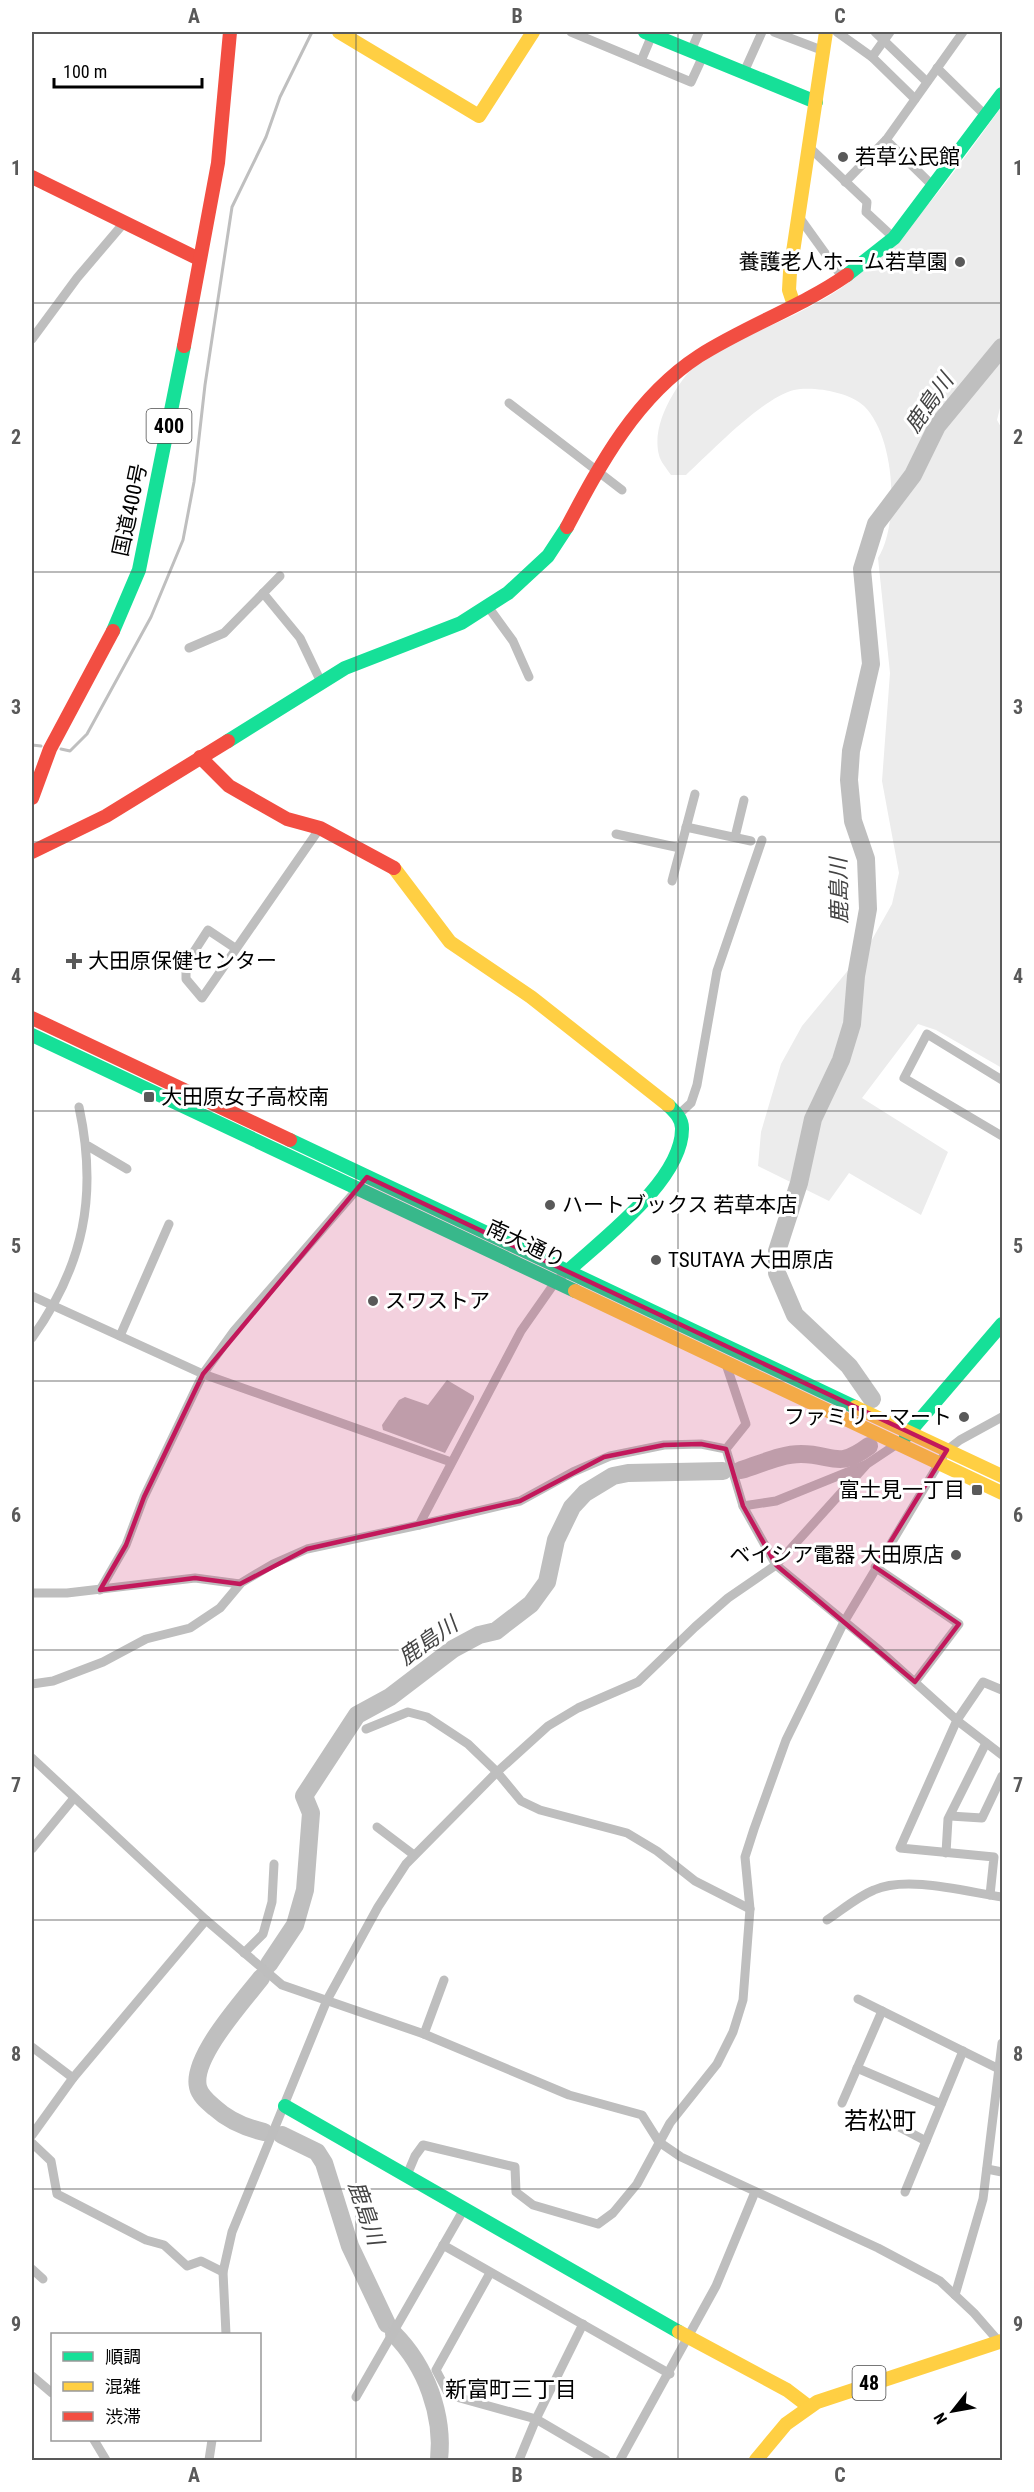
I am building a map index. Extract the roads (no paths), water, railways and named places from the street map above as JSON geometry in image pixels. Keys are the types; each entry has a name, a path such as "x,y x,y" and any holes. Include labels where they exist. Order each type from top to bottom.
{"main road":[{"name":"国道400号","path":"32,798 50,749 118,621 139,570 160,475 218,163 230,32"},
{"path":"339,32 479,116 533,32"},
{"path":"794,305 789,290 790,272 826,32"},
{"path":"649,33 816,102"},
{"path":"32,852 106,816 345,668 462,623 489,608 548,556 561,538 607,453 650,397 666,381 698,357 843,278 894,238 1002,94"},
{"path":"32,177 123,224 199,259"},
{"path":"200,757 229,786 287,819 320,828 393,866 450,942 531,996 594,1045 613,1064 657,1094 678,1114 682,1126 680,1142 663,1178 643,1203 568,1270"},
{"name":"南大通り","path":"32,1018 556,1281 1002,1493"},
{"name":"南大通り","path":"32,1035 362,1182 568,1270 1002,1476"},
{"path":"897,1444 911,1432 1002,1324"},
{"path":"285,2106 690,2338 787,2390 808,2406"},
{"name":"48","path":"756,2460 778,2432 808,2406 829,2396 1001,2343"}],"street":[{"path":"571,32 590,35 641,61 691,82 699,32"},
{"path":"744,72 762,32"},
{"path":"774,32 824,51"},
{"path":"837,32 872,57 915,99"},
{"path":"874,32 887,35 927,82"},
{"path":"845,182 886,140 963,32"},
{"path":"641,61 649,33"},
{"path":"872,57 887,35"},
{"path":"937,68 986,116"},
{"path":"886,140 933,186"},
{"path":"809,147 867,202 866,212 894,238"},
{"path":"799,217 843,278"},
{"path":"32,339 77,278 123,224"},
{"path":"509,403 596,473 622,490"},
{"path":"189,648 224,633 280,576"},
{"path":"263,593 300,638 321,682"},
{"path":"489,608 513,641 529,677"},
{"path":"672,881 695,794"},
{"path":"735,837 744,800"},
{"path":"686,827 751,841"},
{"path":"235,948 208,930 186,964 186,979 202,998 320,828"},
{"path":"616,834 680,848"},
{"path":"678,1114 691,1102 697,1085 717,971 762,840"},
{"path":"1002,1080 927,1034 904,1078 1002,1136"},
{"path":"32,1338 54,1306 71,1269 83,1233 88,1146 79,1107"},
{"path":"88,1146 127,1169"},
{"path":"100,1590 126,1545 144,1497 203,1374 234,1331 362,1182"},
{"path":"120,1336 169,1224"},
{"path":"419,1525 521,1331 556,1281 568,1270"},
{"path":"32,1296 203,1374 451,1461"},
{"path":"725,1361 746,1424 726,1449"},
{"path":"406,2175 423,2145 515,2167 516,2192 533,2205 598,2224 613,2213 637,2184 670,2123 717,2064 734,2032 743,2000 750,1909 745,1857 786,1740 844,1622 875,1567 948,1450 960,1440 1002,1416"},
{"path":"32,1684 53,1681 103,1662 146,1640 190,1628 220,1608 240,1584 273,1564 307,1549 520,1502 573,1472 610,1455 664,1445 701,1444 726,1449"},
{"path":"742,1506 776,1501 867,1464 897,1444"},
{"path":"726,1449 742,1506 776,1565 957,1720 1002,1755"},
{"path":"226,2333 223,2272 232,2232 327,2000 378,1907 414,1855 497,1772 548,1726 578,1708 638,1682 720,1605 776,1565 867,1464"},
{"path":"875,1567 959,1624 915,1682"},
{"path":"32,1593 100,1590 195,1578 240,1584"},
{"path":"990,1895 994,1857 900,1848 957,1720 983,1682 1002,1690"},
{"path":"366,1729 408,1712 427,1717 468,1744 497,1772 521,1801 540,1810 627,1833 657,1851 695,1881 750,1909"},
{"path":"946,1853 950,1816 986,1743"},
{"path":"32,1758 206,1920 282,1985 424,2034 569,2095 642,2115 659,2142 681,2157 878,2248 940,2281 1001,2343"},
{"path":"950,1816 982,1818 1002,1776"},
{"path":"32,1849 74,1798"},
{"path":"377,1827 414,1855"},
{"path":"244,1953 263,1934 272,1902 274,1864"},
{"path":"826,1920 873,1890 892,1884 928,1886 1002,1897"},
{"path":"32,2135 73,2078 206,1920"},
{"path":"424,2034 444,1980"},
{"path":"858,1999 963,2051 1001,2062"},
{"path":"842,2103 882,2011"},
{"path":"955,2295 983,2199 1002,2043"},
{"path":"32,2047 73,2078"},
{"path":"905,2192 963,2051"},
{"path":"857,2068 941,2104"},
{"path":"884,2119 926,2141"},
{"path":"32,2143 51,2161 57,2194 146,2240 164,2245 187,2266 201,2261 223,2272"},
{"path":"987,2169 1002,2172"},
{"path":"620,2460 690,2338 716,2286 755,2192"},
{"path":"356,2397 464,2209"},
{"path":"443,2245 670,2374"},
{"path":"32,2269 43,2279"},
{"path":"490,2273 436,2370 449,2396 536,2419 606,2460"},
{"path":"519,2460 536,2419 583,2324"},
{"path":"32,2376 51,2392"},
{"path":"95,2441 106,2460"},
{"path":"209,2460 212,2441"}],"waterway":[{"path":"61,749 70,751 87,734 151,617 183,540 194,482 205,385 232,207 266,137 280,97 312,32"},
{"name":"鹿島川","path":"872,1399 849,1366 795,1315 777,1273 777,1251 799,1183 813,1119 841,1060 852,1024 856,976 868,909 866,859 853,821 849,780 851,751 871,664 862,569 876,524 913,475 937,426 1002,347"},
{"path":"32,745 41,746"},
{"name":"鹿島川","path":"741,1470 794,1454 842,1459 869,1446"},
{"name":"鹿島川","path":"269,1964 295,1925 305,1890 311,1813 304,1796 357,1715 390,1697 453,1649 479,1635 496,1631 531,1604 547,1582 556,1540 572,1507 585,1493 613,1476 628,1473 723,1471"},
{"name":"鹿島川","path":"261,1978 210,2046 202,2061 198,2075 198,2087 205,2099 220,2112 244,2126 264,2132"},
{"name":"鹿島川","path":"282,2135 317,2152 324,2163 350,2246 387,2324"},
{"name":"鹿島川","path":"394,2334 415,2361 430,2392 439,2426 439,2460"}],"place":[{"name":"若草公民館","path":"843,157"},
{"name":"養護老人ホーム若草園","path":"960,262"},
{"name":"大田原保健センター","path":"74,961"},
{"name":"大田原女子高校南","path":"149,1097"},
{"name":"ハートブックス 若草本店","path":"550,1205"},
{"name":"TSUTAYA 大田原店","path":"656,1260"},
{"name":"スワストア","path":"373,1301"},
{"name":"ファミリーマート","path":"964,1417"},
{"name":"富士見一丁目","path":"977,1490"},
{"name":"ベイシア電器 大田原店","path":"956,1555"}],"district":[{"name":"若松町","path":"880,2121"},
{"name":"新富町三丁目","path":"511,2389"}]}
